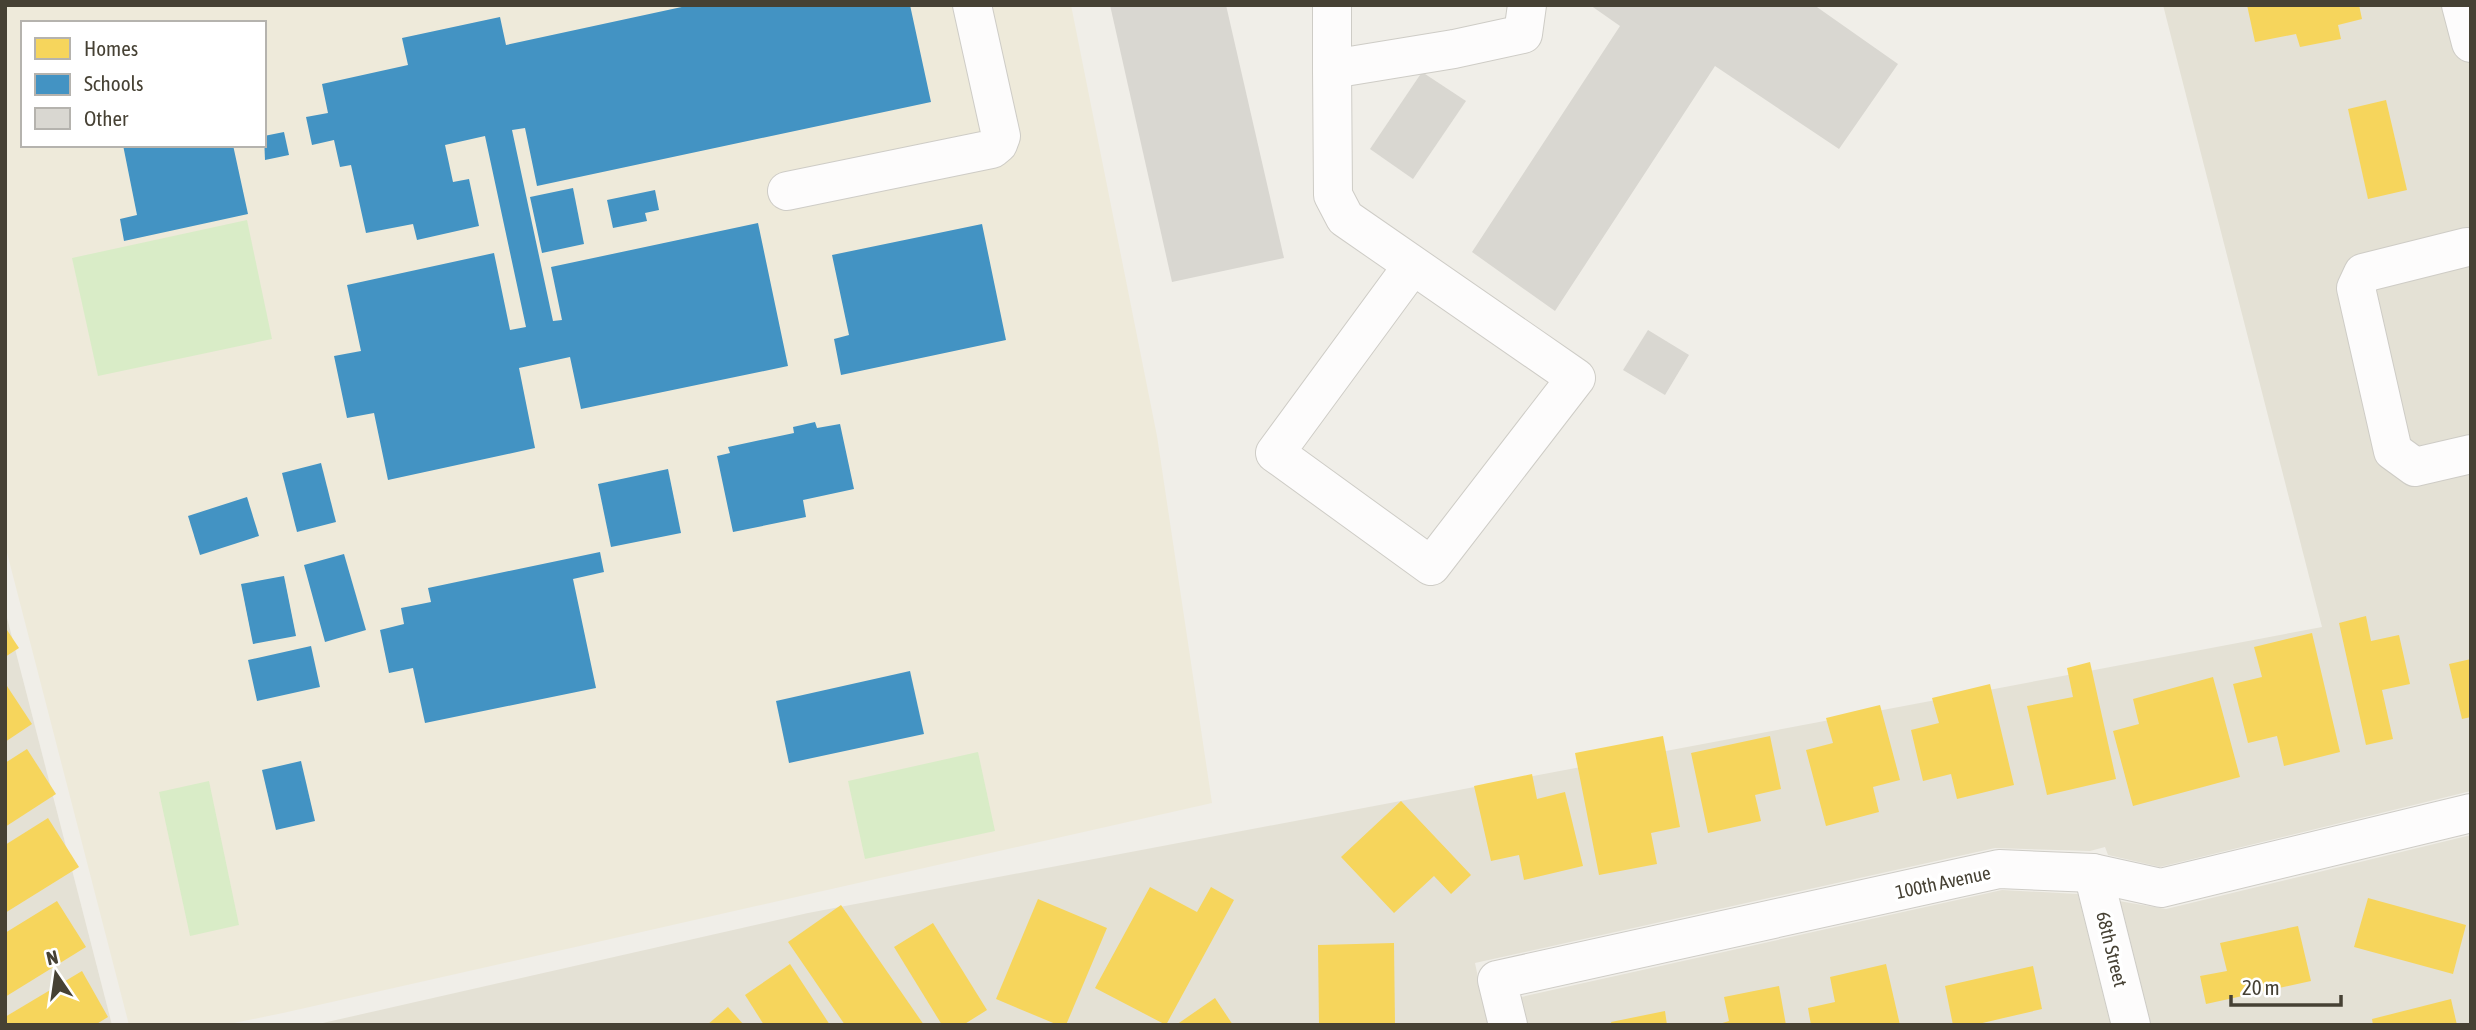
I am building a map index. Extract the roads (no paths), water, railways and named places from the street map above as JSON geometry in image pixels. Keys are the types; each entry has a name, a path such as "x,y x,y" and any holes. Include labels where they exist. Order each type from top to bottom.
{"street":[{"path":"787,191 992,149 998,144 1001,136 972,5"},
{"path":"1332,5 1333,195 1345,218 1576,377 1431,566 1275,453 1413,265"},
{"path":"1332,69 1454,49 1523,34 1527,5"},
{"path":"2461,5 2471,43"},
{"path":"2470,250 2362,273 2356,288 2393,451 2415,467 2471,454"},
{"name":"100th Avenue","path":"1508,1025 1497,980 2000,869 2093,873 2161,888 2471,813"},
{"name":"68th Street","path":"2093,873 2131,1025"}]}
